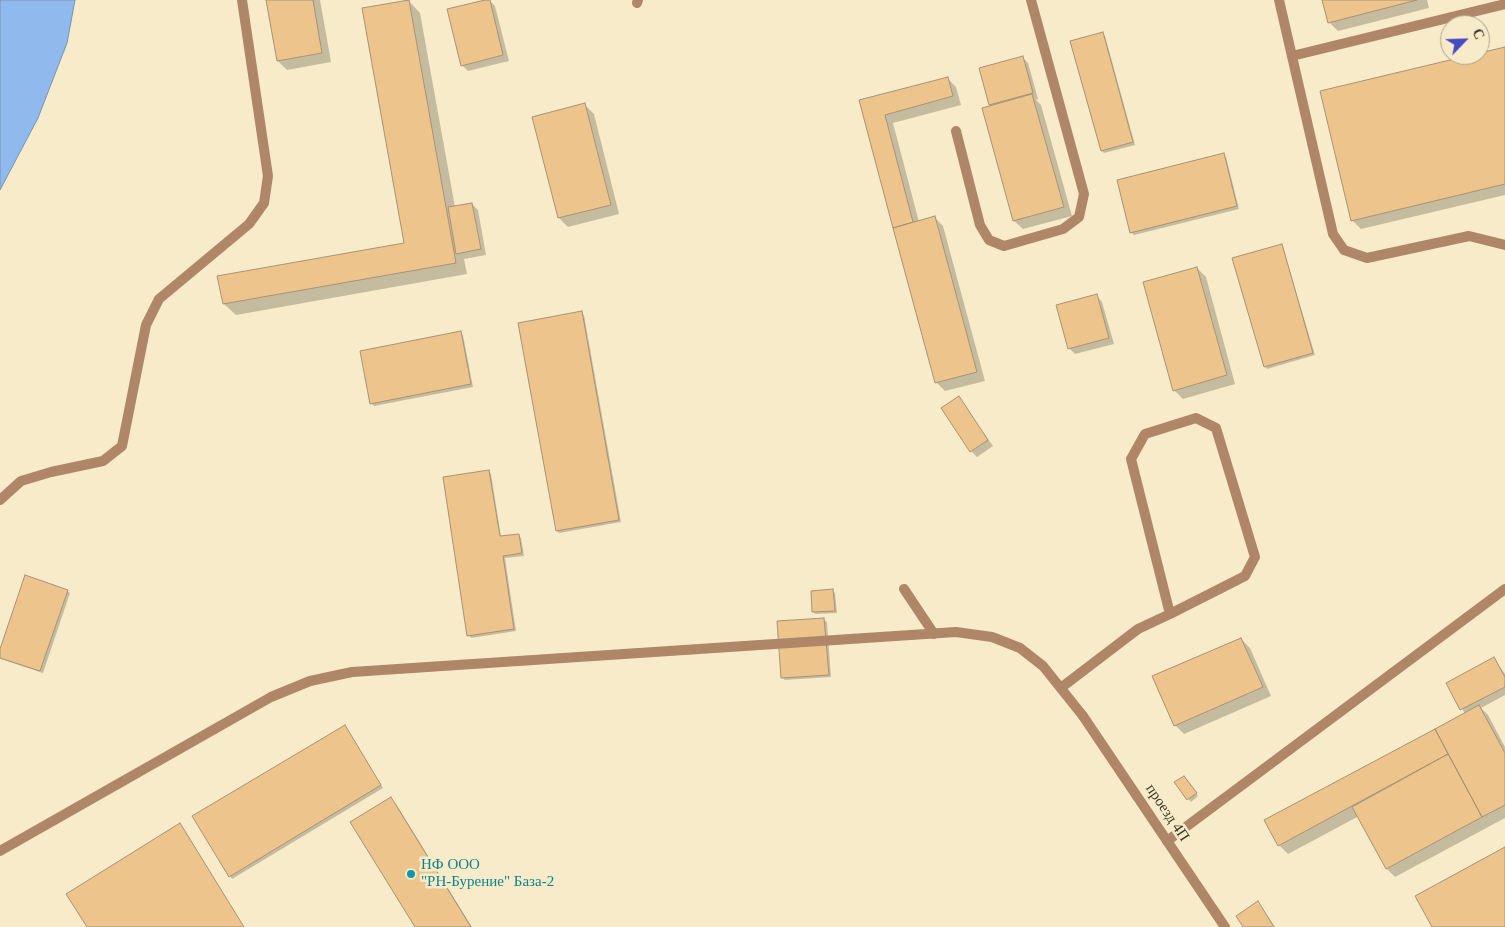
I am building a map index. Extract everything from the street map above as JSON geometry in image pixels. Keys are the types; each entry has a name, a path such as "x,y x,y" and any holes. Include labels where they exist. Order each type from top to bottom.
{"street":[{"path":"0,500 21,482 103,461 122,446 146,325 159,299 249,224 264,203 268,176 242,0"},
{"path":"956,131 980,226 988,240 1004,246 1063,229 1079,218 1084,194 1031,0"},
{"path":"1279,0 1333,234 1344,250 1367,258 1469,236 1505,245"},
{"path":"1292,56 1505,4"},
{"path":"1062,686 1138,629 1170,614 1245,576 1255,557 1216,428 1196,418 1145,434 1131,459 1170,614"},
{"path":"904,589 934,634"},
{"path":"1167,841 1505,589"},
{"name":"проезд 4П","path":"0,851 271,697 310,681 352,672 956,632 992,637 1020,648 1043,666 1062,686 1225,927"}],"water":[{"path":"0,0 75,0 67,43 38,118 0,190"}],"building":[{"path":"266,0 313,0 322,53 277,61"},
{"path":"409,0 456,263 223,304 217,276 404,243 362,8"},
{"path":"490,0 503,55 461,66 447,9"},
{"path":"1322,0 1417,0 1328,23"},
{"path":"1103,32 1133,142 1101,151 1070,41"},
{"path":"1505,47 1505,184 1351,221 1320,91 1440,62 1440,65 1490,65 1490,51"},
{"path":"1023,56 1033,93 989,105 979,68"},
{"path":"948,77 953,96 885,115 913,222 893,228 859,100"},
{"path":"1032,94 1064,207 1013,221 982,108"},
{"path":"585,103 611,205 558,218 532,117"},
{"path":"1224,153 1237,206 1130,233 1117,180"},
{"path":"472,203 481,249 456,254 448,207"},
{"path":"935,216 977,372 935,383 893,228"},
{"path":"1282,244 1313,353 1264,367 1232,258"},
{"path":"1197,267 1227,375 1173,391 1143,282"},
{"path":"1097,294 1109,338 1068,349 1056,305"},
{"path":"582,311 619,520 556,531 518,323"},
{"path":"461,331 471,384 370,404 360,351"},
{"path":"959,396 988,440 970,452 941,408"},
{"path":"489,470 500,536 519,534 522,553 503,556 514,629 467,636 443,477"},
{"path":"25,575 68,590 40,671 0,658 0,649"},
{"path":"833,589 835,611 812,612 811,591"},
{"path":"824,618 829,675 781,678 777,621"},
{"path":"1241,638 1263,687 1174,726 1152,676"},
{"path":"1494,657 1505,677 1505,687 1460,710 1446,683"},
{"path":"1479,705 1505,753 1505,805 1482,817 1435,729"},
{"path":"345,725 381,785 229,877 192,816"},
{"path":"1435,729 1448,754 1278,846 1264,820"},
{"path":"1448,754 1482,817 1386,869 1352,807"},
{"path":"1184,776 1197,793 1187,800 1174,782"},
{"name":"НФ ООО \"РН-Бурение\" База-2","path":"391,797 471,927 415,927 350,822"},
{"path":"180,823 244,927 87,927 66,894"},
{"path":"1505,847 1505,927 1432,927 1415,896"},
{"path":"1258,901 1274,927 1243,927 1236,916"}],"place":[{"name":"НФ ООО \"РН-Бурение\" База-2","path":"411,874"}]}
